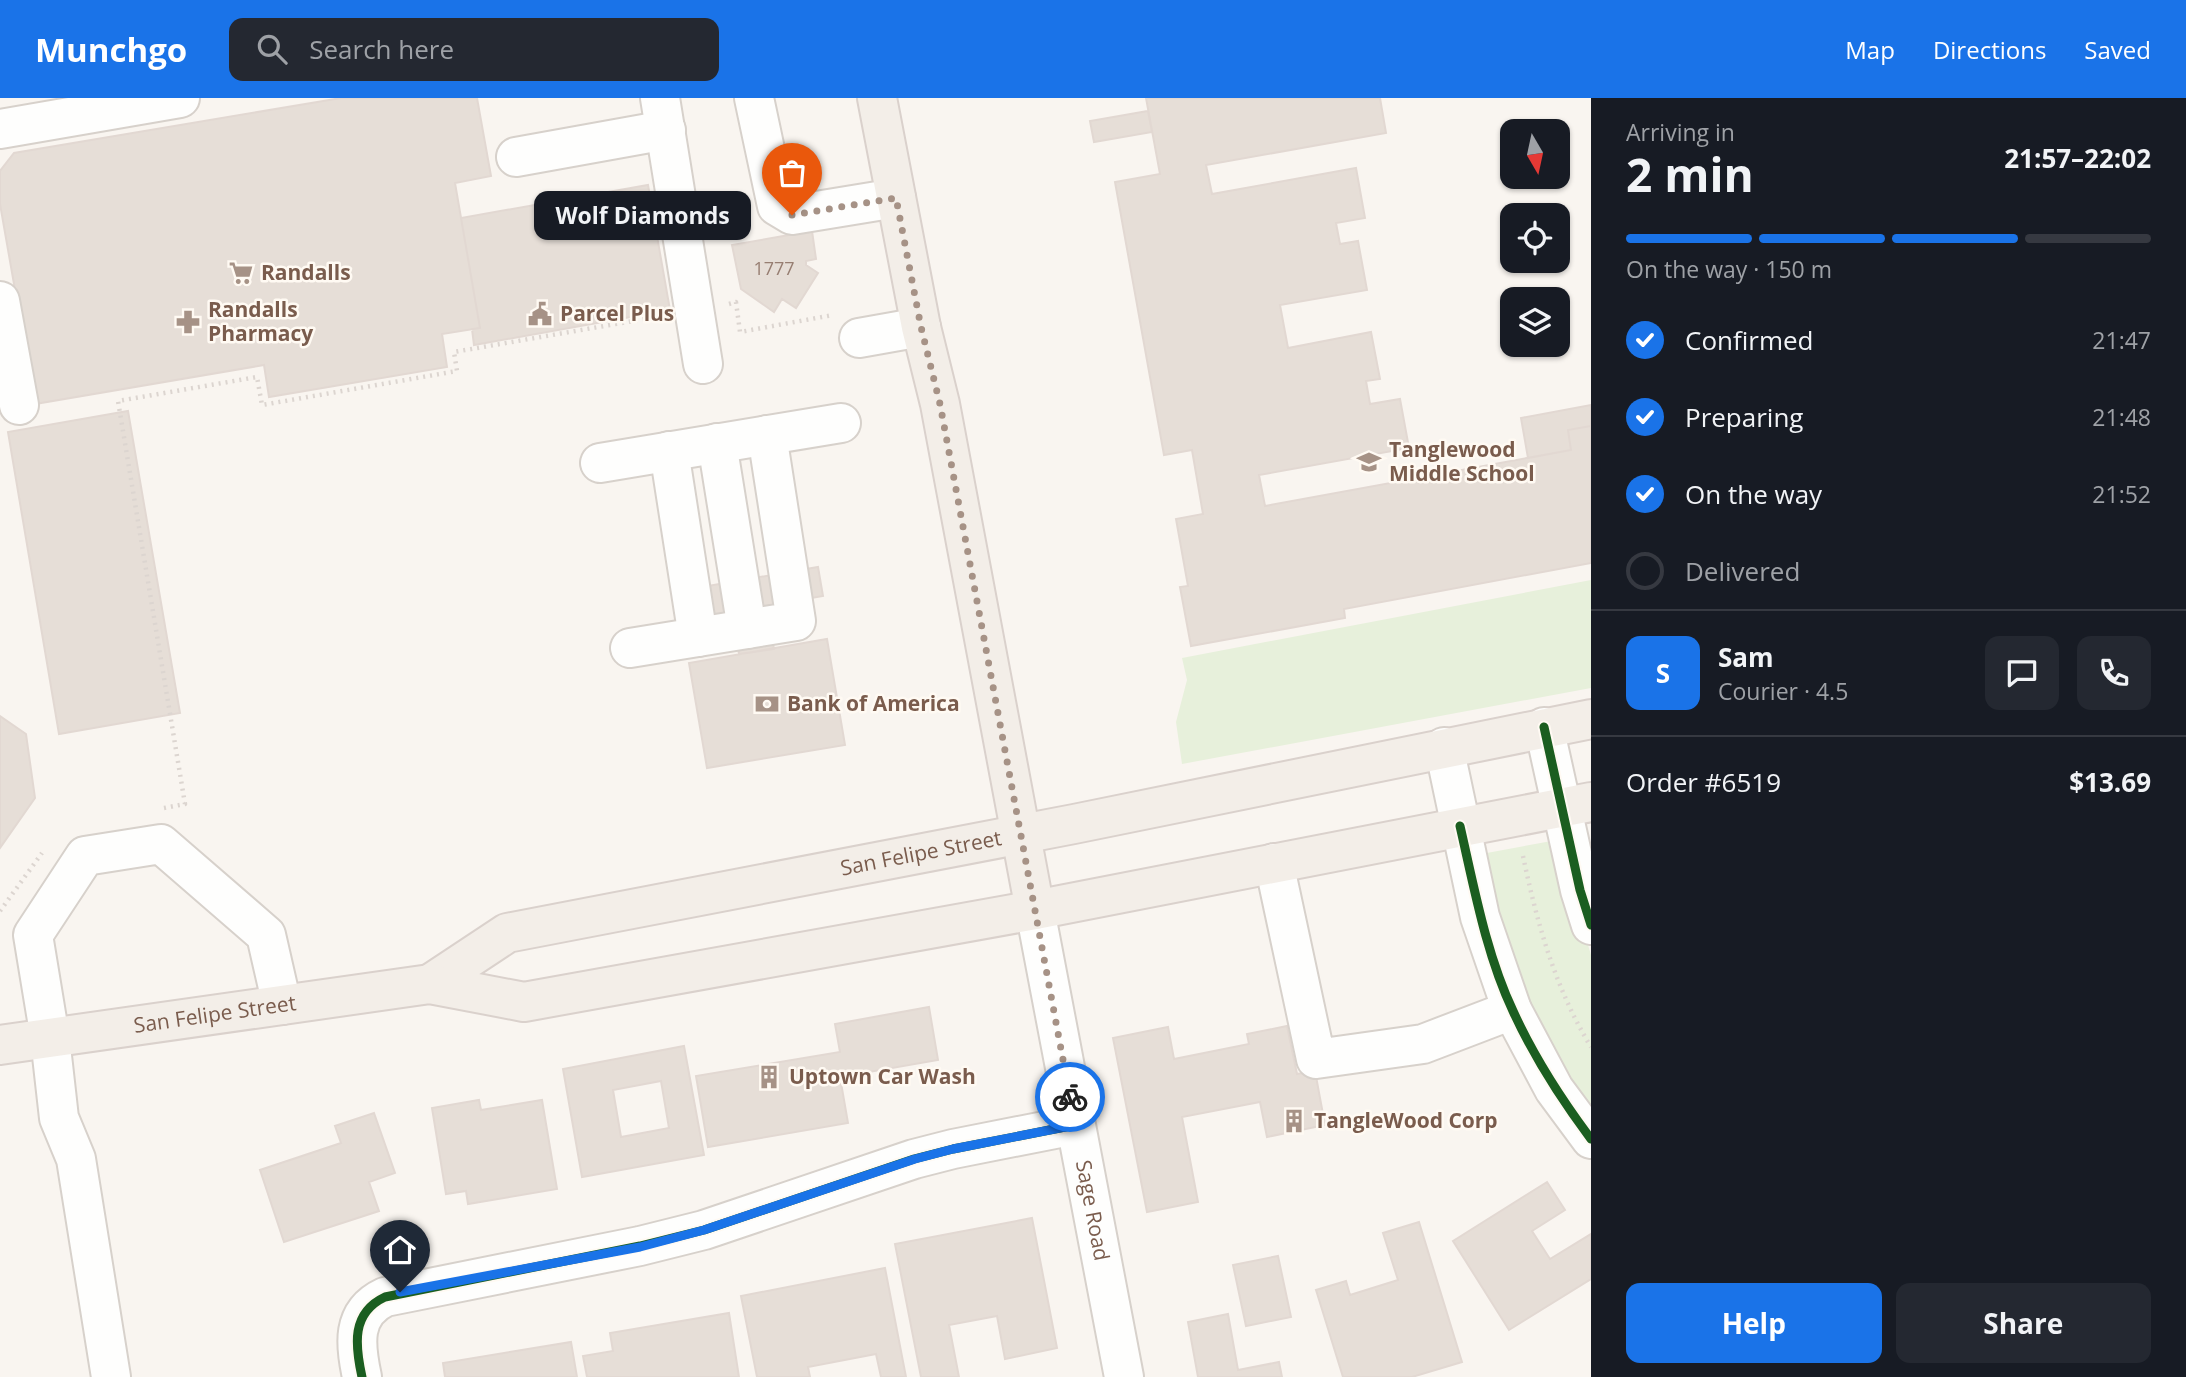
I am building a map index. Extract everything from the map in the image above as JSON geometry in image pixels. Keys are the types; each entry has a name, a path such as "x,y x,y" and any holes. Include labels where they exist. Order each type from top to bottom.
{"main road":[{"name":"Sage Road","path":"877,98 921,327 940,404 1035,910"},
{"name":"San Felipe Street","path":"430,984 507,933 1021,835 1591,719"},
{"name":"San Felipe Street","path":"0,1045 430,984 524,1002 1035,910 1576,805"}],"street":[{"path":"0,129 180,98"},
{"path":"754,98 777,206 792,215 896,198"},
{"path":"516,157 663,114 704,364"},
{"path":"0,300 19,405"},
{"path":"849,326 921,327"},
{"path":"600,463 841,423"},
{"path":"718,443 739,630"},
{"path":"718,443 739,630"},
{"path":"630,648 739,630"},
{"path":"1544,727 1576,805 1580,890 1591,925"},
{"path":"1444,747 1480,917 1512,1010 1554,1089 1591,1139"},
{"path":"111,1377 76,1159 59,1118 50,1038 33,935 85,856 161,844 266,934 282,1005"},
{"path":"1274,863 1316,1059 1423,1044 1512,1010"},
{"name":"Sage Road","path":"1035,910 1124,1377"},
{"path":"362,1377 357,1335 366,1311 385,1297 678,1237 770,1209 915,1159 1075,1125"}],"path":[{"path":"185,804 118,401 257,377 262,405 457,371 454,352 736,303 740,332 849,326"},
{"path":"1523,856 1546,950 1563,993 1591,1047"}],"green space":[{"path":"1591,580 1591,688 1182,764 1176,722 1187,680 1182,658"},
{"path":"1557,840 1591,955 1591,1120 1518,1001 1476,855"}],"building":[{"name":"Randalls","path":"341,98 477,98 491,176 455,183 480,328 442,334 447,367 269,397 264,365 35,404 0,204 0,171 14,153"},
{"path":"1146,98 1380,98 1386,133 1206,165 1212,194 1356,168 1365,218 1336,223 1340,244 1358,241 1367,290 1280,305 1288,348 1371,332 1380,379 1366,381 1370,404 1400,399 1409,448 1259,475 1265,506 1571,450 1568,430 1591,426 1591,563 1344,609 1345,618 1191,646 1180,587 1188,586 1176,519 1203,514 1192,450 1164,455 1115,182 1160,174"},
{"path":"1148,111 1152,132 1094,142 1090,121"},
{"path":"648,185 670,310 474,345 472,329 480,328 461,218"},
{"path":"812,231 816,259 806,261 806,265 818,273 796,308 782,299 774,312 741,289 732,245"},
{"path":"1591,405 1591,426 1568,430 1571,450 1528,458 1521,418"},
{"path":"128,411 180,713 59,734 8,432"},
{"path":"818,567 823,596 766,606 774,649 739,654 732,612 678,621 673,592"},
{"name":"Bank of America","path":"827,639 845,745 707,768 689,663"},
{"path":"0,716 26,734 35,798 0,848"},
{"name":"Uptown Car Wash","path":"929,1007 938,1060 840,1077 848,1123 708,1147 696,1076 840,1052 835,1024"},
{"name":"TangleWood Corp","path":"1287,1026 1297,1074 1315,1071 1325,1125 1267,1137 1260,1102 1182,1117 1198,1202 1147,1212 1113,1038 1168,1027 1174,1059 1249,1044 1247,1034"},
{"path":"684,1046 704,1155 582,1177 563,1069","holes":["661,1081 669,1128 621,1137 613,1090"]},
{"path":"479,1100 481,1110 542,1100 557,1189 468,1204 466,1191 446,1194 432,1108"},
{"path":"374,1113 395,1173 369,1182 379,1211 284,1242 260,1170 341,1143 335,1126"},
{"path":"1547,1182 1565,1210 1532,1231 1550,1259 1591,1234 1591,1279 1509,1330 1453,1241"},
{"path":"1032,1218 1057,1348 1005,1359 997,1316 949,1325 959,1377 921,1377 895,1244"},
{"path":"1419,1222 1462,1362 1412,1377 1343,1377 1316,1290 1346,1281 1350,1295 1398,1280 1383,1233"},
{"path":"1278,1256 1291,1317 1246,1326 1233,1265"},
{"path":"885,1268 906,1377 881,1377 876,1354 808,1367 810,1377 757,1377 741,1296"},
{"path":"729,1313 739,1377 587,1377 583,1356 613,1351 610,1333"},
{"path":"1228,1314 1238,1370 1279,1362 1282,1377 1198,1377 1188,1322"},
{"path":"571,1342 577,1377 445,1377 443,1363"}],"cycle path":[{"path":"1544,727 1580,890 1591,925"},
{"path":"1460,826 1482,920 1504,989 1539,1061 1591,1139"},
{"path":"362,1377 358,1331 366,1312 385,1297 640,1246 704,1230 914,1159 1075,1125"}],"way so far":[{"path":"792,215 896,198 921,327 940,404 1070,1097"}],"place":[{"name":"Wolf Diamonds","path":"792,215"},
{"name":"Randalls","path":"241,273"},
{"name":"Parcel Plus","path":"540,314"},
{"name":"Randalls Pharmacy","path":"188,322"},
{"name":"Tanglewood Middle School","path":"1369,462"},
{"name":"Bank of America","path":"767,704"},
{"name":"Uptown Car Wash","path":"769,1077"},
{"name":"TangleWood Corp","path":"1294,1121"}],"route":[{"path":"400,1292 640,1247 770,1209 915,1159 1075,1125 1070,1097"}]}
